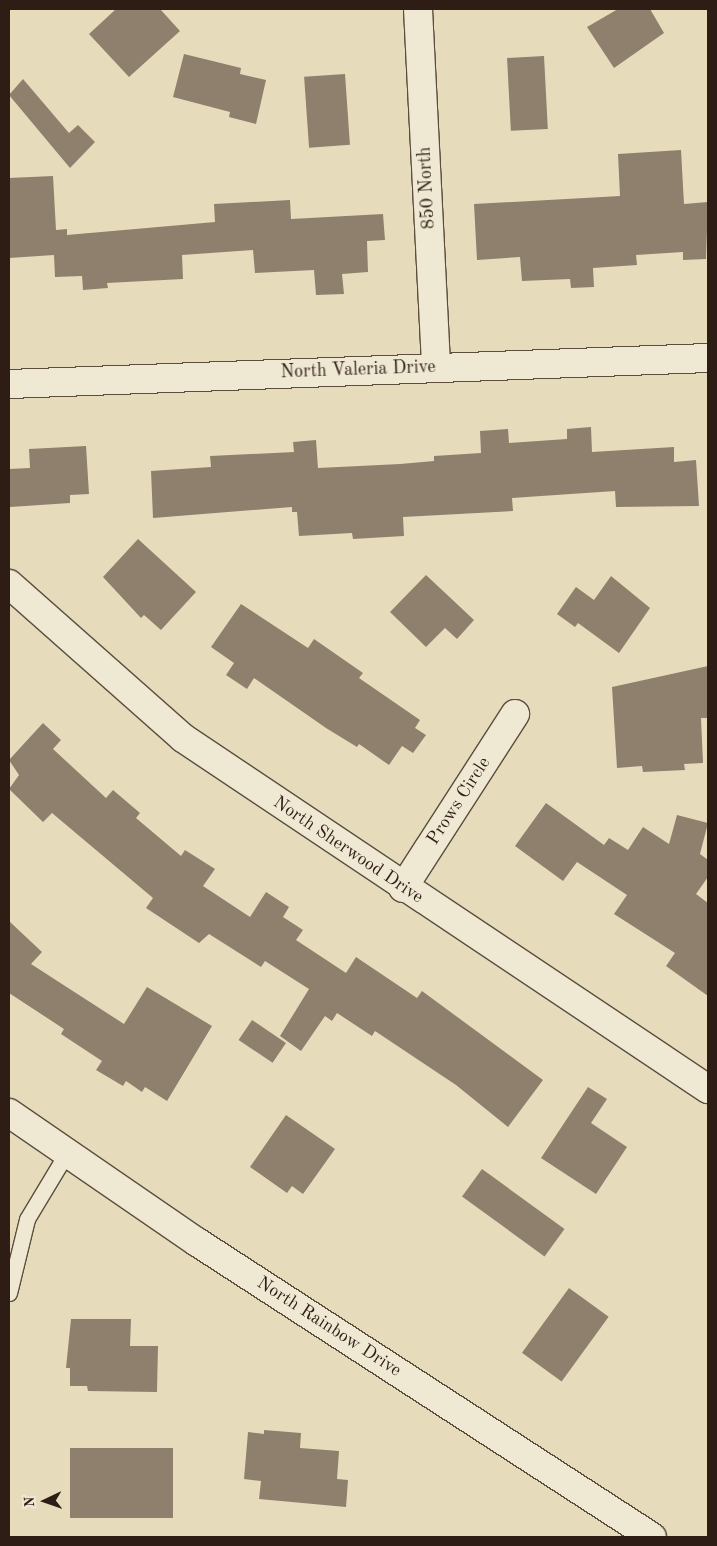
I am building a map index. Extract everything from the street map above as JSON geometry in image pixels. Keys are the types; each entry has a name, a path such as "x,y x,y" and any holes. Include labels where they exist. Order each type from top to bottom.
{"street":[{"name":"850 North","path":"418,9 436,368"},
{"name":"North Valeria Drive","path":"9,384 708,358"},
{"name":"North Sherwood Drive","path":"9,584 182,738 403,888 708,1089"},
{"name":"Prows Circle","path":"403,888 516,714"},
{"name":"North Rainbow Drive","path":"9,1113 66,1154 652,1537"}],"lane":[{"path":"9,1293 27,1219 66,1154"}],"building":[{"path":"116,9 160,9 180,31 129,77 89,34"},
{"path":"618,9 650,9 664,33 614,68 587,27"},
{"path":"184,54 241,68 240,74 266,80 256,124 229,117 230,112 173,97"},
{"path":"544,56 548,129 511,131 507,58"},
{"path":"345,74 350,145 309,148 304,77"},
{"path":"23,79 69,133 78,125 95,142 70,168 9,95"},
{"path":"681,150 684,204 708,202 706,259 683,260 683,252 636,255 637,265 593,268 594,287 571,288 570,279 522,281 520,257 477,260 474,204 620,196 618,154"},
{"path":"53,176 56,230 67,229 67,235 215,222 214,204 290,200 291,219 383,214 385,240 367,241 368,272 342,274 344,294 316,295 314,270 255,273 253,250 182,255 183,279 107,283 108,288 83,290 82,276 55,277 54,255 9,258 9,178"},
{"path":"591,427 592,452 674,447 674,462 696,460 699,506 616,507 615,491 512,498 513,511 403,517 404,536 353,539 352,533 299,536 297,512 292,512 292,507 153,518 151,471 211,467 210,456 294,452 293,442 316,440 318,468 400,464 434,461 434,456 481,453 480,431 508,429 509,443 567,439 567,429"},
{"path":"86,446 89,494 70,495 70,503 10,507 9,469 30,468 29,449"},
{"path":"138,539 196,592 161,630 144,615 141,618 103,577"},
{"path":"426,575 474,620 457,639 445,628 426,647 390,612"},
{"path":"611,576 650,608 619,653 578,623 575,627 557,614 576,587 594,600"},
{"path":"241,604 308,648 314,639 363,673 359,678 420,720 415,728 426,735 413,753 402,746 389,765 359,744 357,747 326,728 254,678 247,689 226,675 234,663 211,647"},
{"path":"708,666 708,718 701,718 703,763 684,764 685,770 643,772 642,766 617,768 612,687"},
{"path":"43,723 61,740 53,749 106,798 113,790 140,813 136,818 181,856 185,850 215,869 203,886 250,917 266,892 289,907 283,917 303,930 296,940 346,973 356,957 417,998 422,991 543,1080 508,1127 456,1085 375,1031 372,1036 337,1013 332,1021 325,1016 301,1051 280,1036 309,989 265,961 261,967 209,934 199,943 146,908 153,898 52,813 43,822 9,789 19,775 9,760"},
{"path":"546,803 604,845 609,838 628,850 643,827 669,844 677,815 708,823 700,854 708,860 708,877 696,894 708,903 708,996 666,966 675,953 614,914 627,895 577,862 563,881 515,846"},
{"path":"9,921 42,952 31,964 124,1024 147,987 212,1026 167,1101 145,1087 142,1092 126,1081 123,1086 96,1070 102,1061 61,1034 64,1029 9,993"},
{"path":"252,1020 286,1043 273,1063 239,1040"},
{"path":"588,1087 607,1099 591,1123 627,1147 596,1194 541,1158"},
{"path":"286,1115 335,1149 303,1194 292,1186 287,1193 250,1167"},
{"path":"482,1169 565,1229 545,1256 462,1197"},
{"path":"569,1288 609,1317 562,1382 522,1353"},
{"path":"71,1319 131,1319 130,1346 158,1346 157,1392 88,1391 87,1386 70,1386 70,1368 66,1368"},
{"path":"264,1430 301,1433 300,1448 339,1451 337,1479 348,1480 346,1507 259,1499 261,1481 244,1479 248,1432 264,1434"},
{"path":"70,1448 173,1448 173,1518 70,1518"}]}
